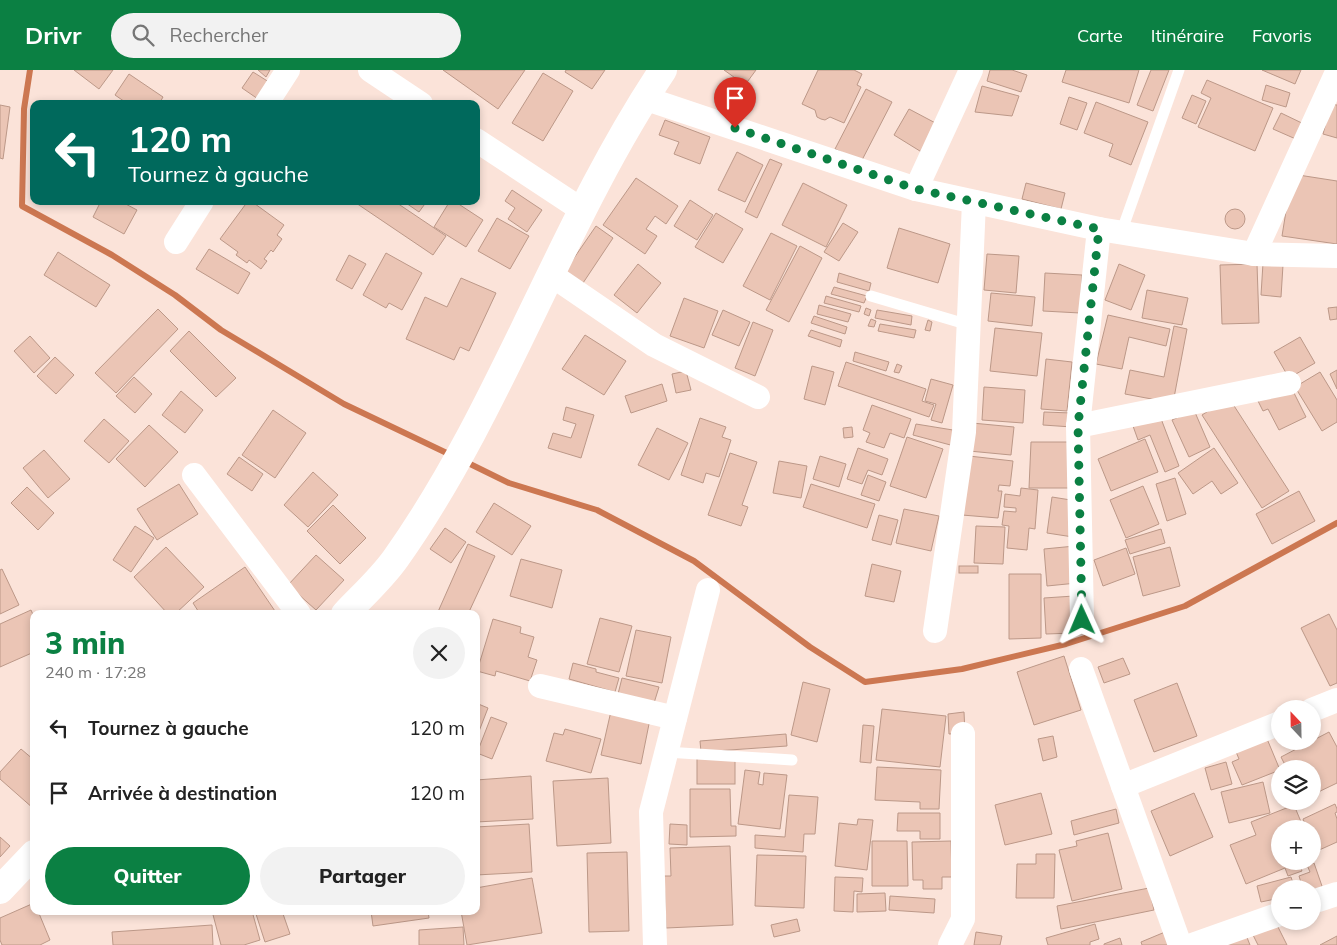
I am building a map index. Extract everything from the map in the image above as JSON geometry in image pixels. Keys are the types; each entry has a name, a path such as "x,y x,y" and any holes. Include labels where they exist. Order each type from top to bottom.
{"street":[{"path":"269,100 288,70"},
{"path":"370,70 415,100"},
{"path":"349,610 395,560 439,492 488,401 582,210 644,98 663,70"},
{"path":"916,189 971,70"},
{"path":"1254,254 1337,72"},
{"path":"644,98 916,189 1110,231 1254,254 1337,256"},
{"path":"480,143 582,210"},
{"path":"935,631 964,432 974,202"},
{"path":"176,242 199,205"},
{"path":"1082,620 1078,426 1110,231"},
{"path":"550,274 654,345 758,397"},
{"path":"1078,426 1289,383"},
{"path":"194,474 296,610"},
{"path":"655,945 651,812 708,590"},
{"path":"1081,669 1180,945"},
{"path":"540,686 675,718"},
{"path":"1321,706 1337,700"},
{"path":"1123,786 1271,727"},
{"path":"950,945 962,920 963,734"},
{"path":"0,890 30,858"},
{"path":"1321,899 1337,894"},
{"path":"1192,945 1271,917"}],"lane":[{"path":"1110,231 1179,70"},
{"path":"871,296 969,325"},
{"path":"666,752 792,760"}],"building":[{"path":"74,70 113,70 99,89"},
{"path":"258,70 270,70 266,77"},
{"path":"443,70 525,70 498,109"},
{"path":"566,70 605,70 592,89 565,72"},
{"path":"724,70 756,70 745,85"},
{"path":"818,70 854,70 862,74 857,85 861,87 844,123 830,117 825,120 821,119 817,117 815,110 802,104"},
{"path":"990,70 1012,70 1027,75 1021,92 987,81"},
{"path":"1066,70 1139,70 1129,103 1062,82"},
{"path":"1151,70 1169,70 1153,111 1137,105"},
{"path":"1262,70 1301,70 1295,84"},
{"path":"253,72 269,82 258,99 242,88"},
{"path":"543,73 573,91 543,141 512,123"},
{"path":"129,74 163,97 161,100 122,100 115,95"},
{"path":"1207,80 1273,108 1255,151 1198,127 1211,98 1201,93"},
{"path":"1266,85 1290,93 1286,107 1262,100"},
{"path":"982,86 1019,96 1012,116 975,112"},
{"path":"866,89 892,102 861,162 835,149"},
{"path":"1192,95 1206,101 1196,124 1182,118"},
{"path":"1069,97 1087,103 1077,130 1060,124"},
{"path":"1096,102 1148,122 1131,165 1109,156 1113,144 1084,133"},
{"path":"1331,104 1337,105 1337,138 1323,134"},
{"path":"0,105 10,107 3,159 0,158"},
{"path":"909,109 943,127 928,156 894,135"},
{"path":"1281,113 1306,125 1298,140 1273,129"},
{"path":"665,120 710,137 700,164 674,154 679,142 659,135"},
{"path":"737,152 763,165 745,202 718,190"},
{"path":"770,159 782,164 757,218 745,212"},
{"path":"1292,174 1337,181 1337,244 1282,236"},
{"path":"636,178 678,206 666,224 655,216 646,229 657,236 645,254 603,225"},
{"path":"803,183 847,205 826,247 782,225"},
{"path":"1026,183 1065,193 1061,209 1022,199"},
{"path":"512,190 542,210 527,232 508,219 515,208 505,201"},
{"path":"690,200 713,215 697,240 674,226"},
{"path":"99,205 128,205 137,210 124,234 93,217"},
{"path":"245,205 256,205 284,225 277,235 282,239 273,252 271,250 264,259 267,261 261,269 249,260 247,263 236,255 238,252 220,239"},
{"path":"359,205 400,205 446,236 433,255"},
{"path":"409,205 424,205 419,212"},
{"path":"448,205 460,205 483,220 466,247 434,227"},
{"path":"1235,209 1242,212 1245,219 1242,226 1235,229 1228,226 1225,219 1228,212"},
{"path":"716,213 743,229 723,263 695,247"},
{"path":"497,218 529,236 510,269 478,251"},
{"path":"843,223 858,232 839,261 824,252"},
{"path":"596,226 613,238 581,286 563,274"},
{"path":"899,228 950,244 938,283 887,268"},
{"path":"771,233 797,246 770,300 743,286"},
{"path":"800,246 822,258 789,322 766,310"},
{"path":"209,249 250,273 238,294 196,269"},
{"path":"58,252 110,285 96,307 44,275"},
{"path":"386,253 422,273 402,310 389,303 386,308 363,295"},
{"path":"987,254 1019,256 1016,293 984,290"},
{"path":"349,255 366,264 352,289 336,280"},
{"path":"1263,263 1283,265 1281,297 1261,295"},
{"path":"638,264 661,283 637,313 614,295"},
{"path":"1119,264 1145,275 1131,310 1105,300"},
{"path":"1257,264 1259,323 1222,324 1220,265"},
{"path":"839,273 871,283 869,291 837,282"},
{"path":"1045,273 1082,275 1080,313 1043,311"},
{"path":"461,278 496,293 469,351 460,347 454,360 406,339 425,297 447,307"},
{"path":"834,287 867,296 864,303 831,294"},
{"path":"1147,290 1188,298 1182,325 1142,318"},
{"path":"991,293 1035,297 1032,326 988,321"},
{"path":"826,296 861,306 859,312 824,303"},
{"path":"684,298 718,311 704,348 670,336"},
{"path":"819,305 851,314 848,322 817,314"},
{"path":"1337,307 1337,319 1330,320 1328,308"},
{"path":"866,308 871,310 869,316 864,314"},
{"path":"158,309 178,329 116,393 95,373"},
{"path":"723,310 750,322 739,346 712,335"},
{"path":"877,310 912,316 911,325 875,318"},
{"path":"1108,315 1170,329 1166,346 1129,337 1122,369 1096,364"},
{"path":"814,316 847,327 845,334 811,323"},
{"path":"871,319 876,321 874,327 868,326"},
{"path":"928,320 932,322 930,331 925,330"},
{"path":"753,322 773,330 755,376 735,368"},
{"path":"880,324 916,330 914,338 878,331"},
{"path":"1174,326 1187,329 1173,403 1125,394 1130,370 1164,377"},
{"path":"995,328 1042,333 1037,376 990,371"},
{"path":"811,330 842,340 840,347 808,336"},
{"path":"189,331 236,378 216,397 170,351"},
{"path":"585,335 626,361 604,395 562,369"},
{"path":"30,336 50,358 34,373 14,351"},
{"path":"1300,337 1315,363 1289,378 1274,352"},
{"path":"855,352 889,362 886,371 853,361"},
{"path":"55,357 74,375 56,394 37,376"},
{"path":"1046,359 1072,362 1067,411 1041,409"},
{"path":"846,362 926,389 922,401 934,405 929,417 838,386"},
{"path":"897,364 902,366 899,373 894,372"},
{"path":"812,366 834,372 825,405 804,399"},
{"path":"1337,370 1337,389 1330,374"},
{"path":"686,371 691,390 676,393 672,374"},
{"path":"1320,372 1337,400 1337,422 1322,431 1295,387"},
{"path":"134,377 152,394 135,413 116,396"},
{"path":"931,379 953,385 942,423 931,420 936,404 925,401"},
{"path":"662,384 667,401 631,413 625,396"},
{"path":"1290,385 1306,417 1279,430 1268,409 1263,411 1258,401"},
{"path":"984,387 1025,390 1023,423 982,420"},
{"path":"181,391 203,410 185,433 162,415"},
{"path":"1229,398 1289,491 1262,508 1202,415"},
{"path":"872,405 911,419 904,438 890,433 884,448 866,442 870,433 863,430"},
{"path":"566,407 594,415 581,458 548,448 553,433 571,438 576,424 563,420"},
{"path":"273,410 306,433 275,478 242,455"},
{"path":"1194,410 1210,447 1189,457 1172,420"},
{"path":"1044,412 1072,413 1072,427 1043,425"},
{"path":"1160,416 1179,466 1165,472 1150,435 1138,440 1133,426"},
{"path":"700,418 726,427 722,437 731,440 719,477 706,473 703,483 681,475"},
{"path":"104,419 129,441 109,463 84,441"},
{"path":"972,423 1014,427 1011,455 969,451"},
{"path":"916,424 959,431 958,447 913,435"},
{"path":"149,425 178,452 145,487 116,459"},
{"path":"852,427 853,437 844,438 843,428"},
{"path":"657,428 688,443 669,480 638,465"},
{"path":"907,437 943,449 926,498 890,486"},
{"path":"1145,439 1158,472 1111,491 1098,459"},
{"path":"1031,442 1070,442 1069,488 1029,488"},
{"path":"858,448 888,459 882,475 868,470 862,484 847,479"},
{"path":"1214,448 1238,483 1221,494 1212,481 1193,494 1178,473"},
{"path":"44,450 70,479 48,498 23,468"},
{"path":"730,453 757,462 742,505 748,507 741,526 708,515"},
{"path":"820,456 846,464 839,487 813,479"},
{"path":"969,456 1013,461 1010,486 999,485 998,491 1002,491 998,518 962,515"},
{"path":"239,457 263,474 252,491 227,474"},
{"path":"779,461 807,466 801,498 773,493"},
{"path":"313,472 338,495 308,527 284,505"},
{"path":"868,475 886,482 879,501 861,495"},
{"path":"1175,478 1186,514 1167,521 1156,484"},
{"path":"179,484 198,514 157,540 137,509"},
{"path":"811,484 875,504 867,528 803,507"},
{"path":"1143,486 1159,524 1126,538 1110,500"},
{"path":"27,487 54,513 38,530 11,503"},
{"path":"1021,488 1038,490 1035,529 1029,528 1027,550 1007,548 1009,526 1002,525 1004,511 1016,512 1016,508 1004,507 1005,494 1020,496"},
{"path":"1299,491 1315,521 1272,544 1256,514"},
{"path":"1052,497 1077,501 1073,537 1047,533"},
{"path":"494,503 531,526 512,555 476,532"},
{"path":"333,505 366,538 340,564 307,531"},
{"path":"904,509 939,516 931,551 896,543"},
{"path":"879,515 898,520 891,545 872,540"},
{"path":"135,526 154,538 131,572 113,560"},
{"path":"976,526 1005,527 1003,564 974,563"},
{"path":"445,528 466,542 451,563 430,549"},
{"path":"1161,529 1165,543 1130,554 1125,540"},
{"path":"468,544 495,556 470,610 439,610"},
{"path":"1075,546 1077,583 1047,586 1044,549"},
{"path":"166,547 204,587 179,610 164,610 134,577"},
{"path":"1170,547 1180,586 1143,596 1133,557"},
{"path":"1126,548 1135,574 1103,586 1094,560"},
{"path":"316,555 344,580 316,610 288,585"},
{"path":"521,559 562,570 552,608 510,596"},
{"path":"872,564 901,571 894,602 865,596"},
{"path":"959,566 978,566 978,573 959,573"},
{"path":"245,567 274,610 197,610 193,603"},
{"path":"2,569 19,605 0,614 0,570"},
{"path":"1009,574 1041,574 1041,638 1009,639"},
{"path":"1074,596 1076,633 1046,634 1044,598"},
{"path":"30,610 30,654 0,667 0,624"},
{"path":"1329,614 1337,630 1337,683 1330,686 1301,628"},
{"path":"600,618 632,626 619,672 587,664"},
{"path":"493,619 521,627 520,633 534,637 528,657 537,660 530,681 496,671 495,676 480,672 480,661"},
{"path":"636,630 671,637 662,683 626,676"},
{"path":"1064,656 1081,710 1034,725 1017,672"},
{"path":"1123,658 1130,674 1104,683 1098,667"},
{"path":"573,663 619,678 615,692 569,679"},
{"path":"622,678 659,687 654,703 618,694"},
{"path":"803,682 830,689 817,742 791,735"},
{"path":"1177,683 1197,736 1154,752 1134,700"},
{"path":"480,705 488,708 480,729"},
{"path":"882,709 946,716 940,767 876,760"},
{"path":"611,711 650,719 641,764 601,755"},
{"path":"964,712 965,733 949,734 948,714"},
{"path":"491,717 507,723 492,759 480,754 480,745"},
{"path":"863,725 874,726 871,763 860,762"},
{"path":"565,729 601,739 591,773 546,761 554,733 563,735"},
{"path":"1329,732 1337,747 1337,783 1321,791 1321,760 1282,760 1281,757 1294,750 1321,750 1321,736"},
{"path":"786,734 787,746 701,752 700,741"},
{"path":"1265,734 1276,760 1271,760 1271,774 1242,785 1232,762 1239,759 1234,747"},
{"path":"1053,736 1057,757 1043,761 1038,739"},
{"path":"21,749 30,757 30,805 0,779 0,772"},
{"path":"697,758 735,758 735,784 697,784"},
{"path":"1226,762 1232,784 1211,790 1205,768"},
{"path":"877,767 941,770 939,809 920,809 920,802 875,800"},
{"path":"745,770 760,772 758,784 763,785 764,773 787,775 780,829 738,824"},
{"path":"531,776 533,819 480,822 480,780"},
{"path":"608,778 611,843 557,846 553,781"},
{"path":"1263,782 1270,813 1229,823 1221,792"},
{"path":"690,789 730,789 731,826 736,826 736,836 690,837"},
{"path":"1041,793 1052,834 1005,845 995,805"},
{"path":"1194,793 1213,837 1170,856 1151,811"},
{"path":"789,795 818,797 815,834 804,834 803,852 755,848 755,835 785,837"},
{"path":"1335,804 1337,809 1335,813 1337,819 1337,842 1321,849 1321,820 1303,819"},
{"path":"1116,809 1119,823 1074,835 1071,821"},
{"path":"1281,810 1296,810 1300,820 1271,820 1271,870 1280,870 1246,884 1230,845 1256,835 1251,822"},
{"path":"898,813 940,813 940,839 920,839 920,831 897,831"},
{"path":"858,819 873,820 867,870 835,866 839,823 857,825"},
{"path":"529,824 532,872 480,875 480,827"},
{"path":"670,824 687,825 687,845 669,844"},
{"path":"1108,833 1122,889 1072,901 1059,850 1077,846 1076,841"},
{"path":"0,837 10,846 0,857"},
{"path":"872,841 907,841 908,886 872,886"},
{"path":"951,841 952,877 942,877 942,889 923,889 923,880 913,880 912,842"},
{"path":"730,846 733,925 666,928 664,876 671,876 670,848"},
{"path":"627,852 629,931 589,932 587,853"},
{"path":"1036,854 1055,854 1054,898 1016,898 1017,864 1036,864"},
{"path":"757,855 806,856 804,908 755,906"},
{"path":"1286,870 1302,871 1288,876"},
{"path":"1309,870 1316,870 1320,880 1300,880 1299,876 1310,872"},
{"path":"835,877 863,878 862,892 854,891 853,912 834,911"},
{"path":"1291,877 1292,880 1280,880"},
{"path":"532,878 542,933 467,945 462,915 480,915 480,887"},
{"path":"1271,882 1271,900 1261,902 1257,886"},
{"path":"1149,888 1154,910 1061,929 1057,906"},
{"path":"885,893 886,911 857,912 857,894"},
{"path":"890,896 935,899 934,913 889,910"},
{"path":"30,905 30,915 40,915 50,940 40,945 2,945 0,940 0,918"},
{"path":"213,915 253,915 260,940 244,945 221,945"},
{"path":"256,915 283,915 290,934 265,942"},
{"path":"372,915 429,915 429,918 373,926"},
{"path":"797,919 800,931 774,937 771,925"},
{"path":"1095,924 1099,939 1090,942 1090,945 1048,945 1046,938"},
{"path":"212,925 213,945 113,945 112,932"},
{"path":"1271,926 1271,930 1280,930 1287,945 1258,945 1253,935"},
{"path":"463,927 464,945 419,945 419,930"},
{"path":"976,932 1002,936 1000,945 974,945"},
{"path":"1165,932 1171,945 1142,945 1141,942"},
{"path":"1246,935 1250,945 1221,945"},
{"path":"1337,936 1337,945 1320,945"},
{"path":"1120,938 1122,945 1104,945 1104,944"}],"waterway":[{"path":"30,70 24,109 22,206 112,255 175,295 221,330 344,404 453,456"},
{"path":"464,461 509,483 597,510 694,561 810,647 865,682 962,669 1066,644 1185,606 1337,523"}],"route":[{"path":"735,128 916,189 1099,229 1078,426 1082,620"}]}
